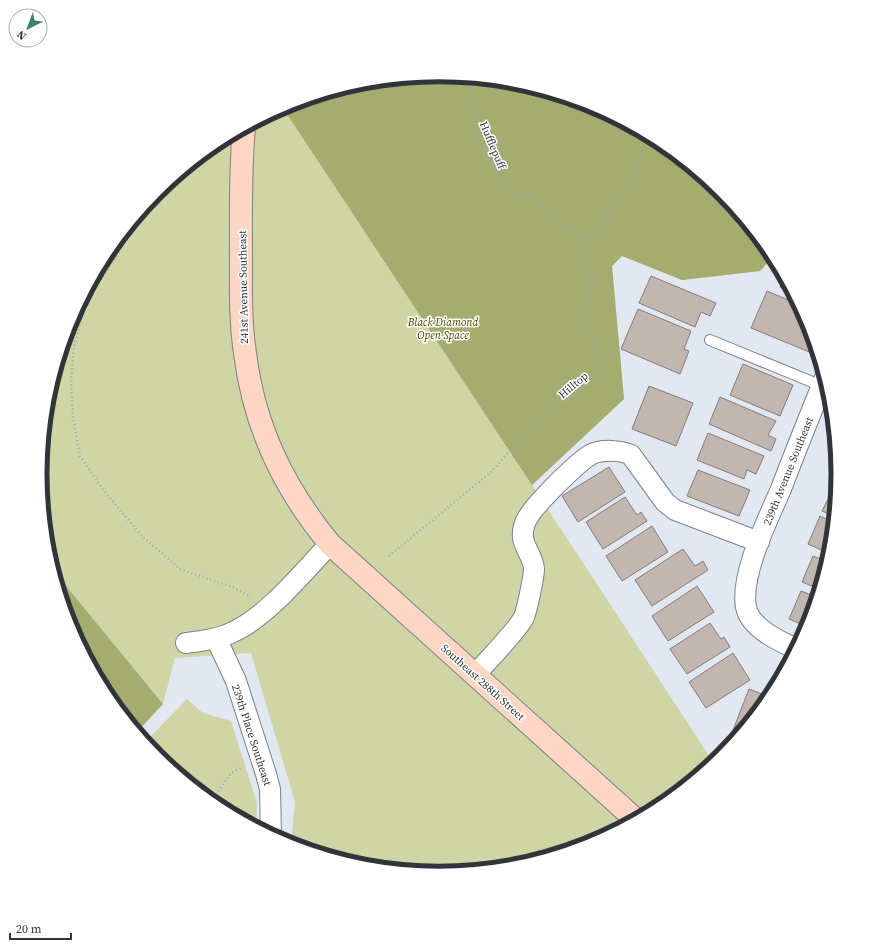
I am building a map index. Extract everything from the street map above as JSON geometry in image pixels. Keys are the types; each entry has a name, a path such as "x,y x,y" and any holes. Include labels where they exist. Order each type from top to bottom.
{"street":[{"name":"241st Avenue Southeast","path":"243,135 241,164 242,314 244,352 250,386 262,429 277,464 292,493 330,544"},
{"name":"239th Avenue Southeast","path":"792,646 767,634 754,622 746,609 746,588 759,542 821,387"},
{"path":"475,675 524,616 534,570 523,543 525,523 531,511 547,494 591,455 609,451 624,451 631,455 665,502 675,510 759,542"},
{"path":"186,643 216,638 234,632 253,620 269,607 330,544"},
{"name":"Southeast 288th Street","path":"330,544 631,816"},
{"name":"239th Place Southeast","path":"216,638 236,681 262,758 270,789 271,828"}],"lane":[{"path":"710,340 820,381"}],"path":[{"name":"Hufflepuff","path":"471,84 474,124 500,181 539,204 589,241"},
{"name":"Hilltop","path":"389,556 491,472 523,436 557,410 579,388 600,374 602,357 584,324 586,301 592,279 582,259 589,241 625,192 640,164 640,138"},
{"path":"89,298 118,254 122,244"},
{"path":"85,305 74,347 71,381 72,410 80,456 103,490 143,537 180,568 232,587 269,607"},
{"path":"214,795 231,774 262,758"}],"green space":[{"name":"Black Diamond Open Space","path":"439,82 465,83 515,90 565,103 589,112 635,135 678,164 716,197 734,216 765,257 768,262 760,271 682,280 622,256 612,266 624,399 532,485 286,113 313,103 363,90 413,83"},
{"name":"Black Diamond Open Space","path":"413,83 465,83 515,90 540,96 589,112 612,123 635,135 678,164 716,197 734,216 768,262 760,271 682,280 622,256 612,266 624,399 532,485 710,757 697,769 678,785 635,814 589,837 565,846 515,859 465,866 413,866 388,863 338,853 292,838 295,802 251,653 175,658 163,704 61,580 50,526 47,474 50,423 60,373 77,324 87,301 113,257 128,236 144,216 181,180 200,164 243,135 289,112 313,103 363,90 388,86"},
{"path":"61,580 163,704 140,728 113,692 87,648 77,625"},
{"path":"187,699 203,713 231,721 257,803 256,821 221,800 200,785 162,752 149,738"}],"building":[{"path":"651,276 716,303 710,316 701,312 695,327 639,303"},
{"path":"767,291 791,301 812,353 751,328"},
{"path":"638,309 691,331 684,349 689,351 680,374 621,349"},
{"path":"743,364 793,385 780,416 730,395"},
{"path":"649,386 693,403 676,446 632,429"},
{"path":"720,397 776,421 768,435 776,439 771,451 709,424"},
{"path":"708,433 764,456 756,474 747,470 744,479 697,460"},
{"path":"609,467 625,492 578,522 562,496"},
{"path":"698,470 750,490 739,516 687,496"},
{"path":"625,497 637,515 641,512 647,521 603,549 586,522"},
{"path":"828,499 830,500 829,514 822,511"},
{"path":"820,516 828,520 823,551 808,544"},
{"path":"652,526 668,552 622,581 606,556"},
{"path":"683,549 695,566 703,561 708,570 652,606 635,580"},
{"path":"813,556 821,560 814,587 802,582"},
{"path":"697,586 714,612 668,641 652,616"},
{"path":"801,591 812,595 801,624 789,619"},
{"path":"710,623 721,639 724,637 730,647 687,674 670,649"},
{"path":"733,653 750,680 706,708 689,682"},
{"path":"749,689 763,694 750,713 731,737"}]}
